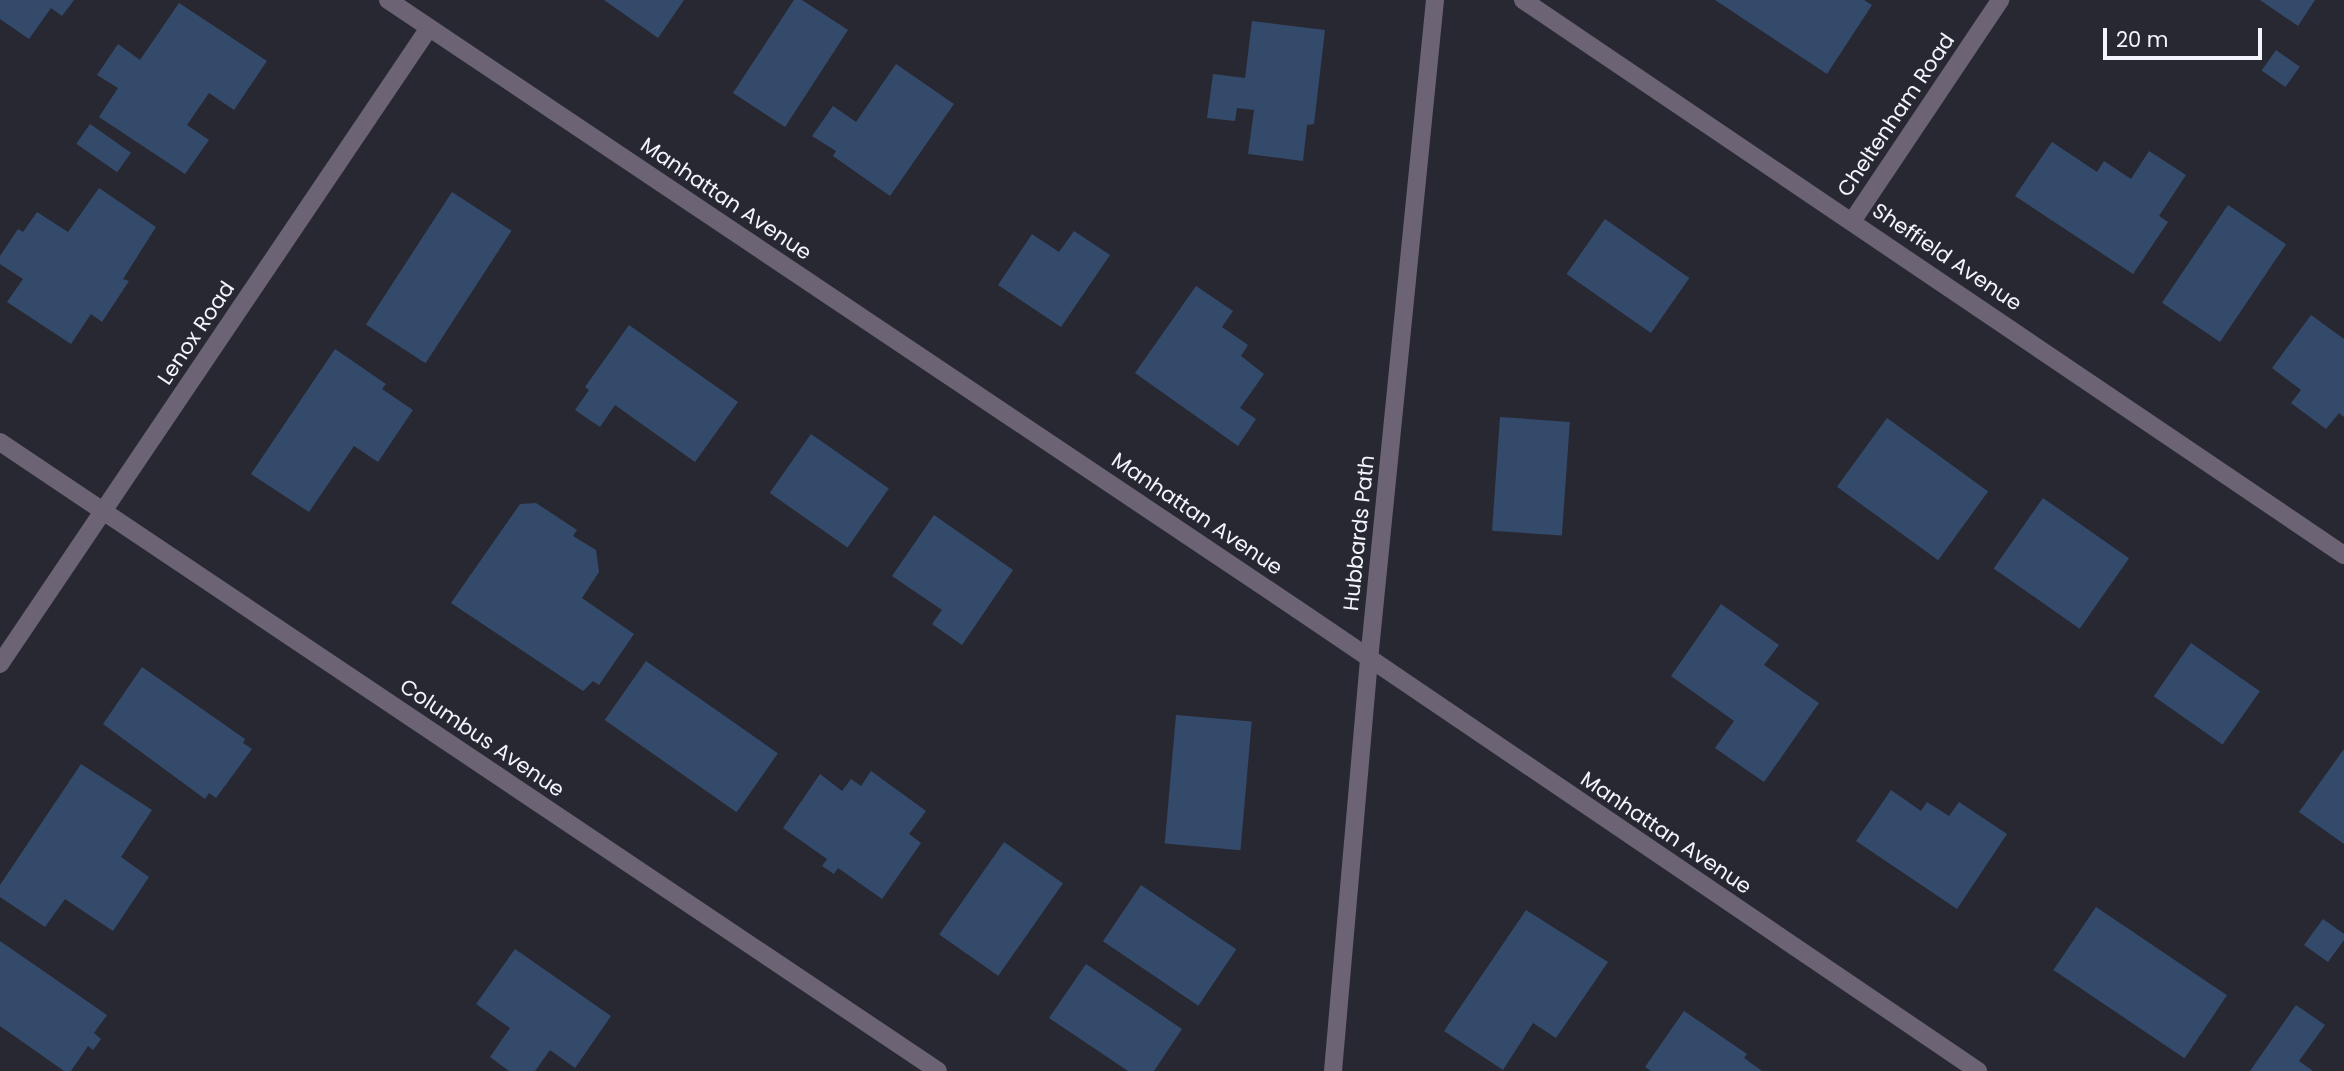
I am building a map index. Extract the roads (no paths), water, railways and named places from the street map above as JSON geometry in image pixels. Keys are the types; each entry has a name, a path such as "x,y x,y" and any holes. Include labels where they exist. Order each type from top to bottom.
{"street":[{"name":"Manhattan Avenue","path":"388,0 1297,609 1368,660 1978,1071"},
{"name":"Hubbards Path","path":"1333,1071 1368,660 1436,0"},
{"name":"Sheffield Avenue","path":"1523,0 1853,220 2344,555"},
{"name":"Cheltenham Road","path":"1853,220 2000,0"},
{"name":"Lenox Road","path":"0,664 429,28"},
{"name":"Columbus Avenue","path":"0,442 938,1071"}]}
